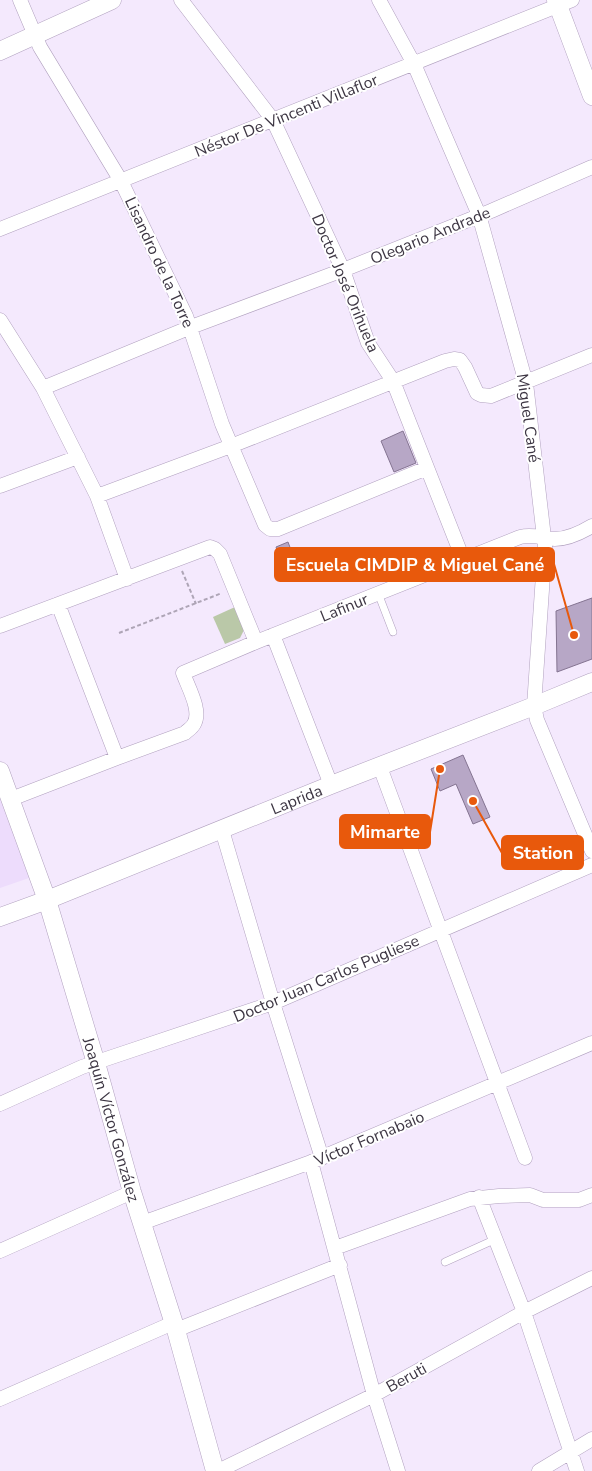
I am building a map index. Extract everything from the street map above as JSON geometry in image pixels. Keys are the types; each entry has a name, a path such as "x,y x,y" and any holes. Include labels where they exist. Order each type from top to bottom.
{"street":[{"name":"Lisandro de la Torre","path":"20,0 40,47 121,181 191,327 222,424 265,525 270,529 278,529 427,468"},
{"path":"0,51 112,0"},
{"name":"Doctor José Orihuela","path":"181,0 273,120 343,270 368,342 393,381 463,559"},
{"name":"Miguel Cané","path":"379,0 414,64 479,215 526,383 545,546 534,706 537,720 592,851"},
{"path":"562,2 592,96"},
{"name":"Néstor De Vincenti Villaflor","path":"0,229 414,64 562,2"},
{"name":"Olegario Andrade","path":"43,388 191,327 343,270 592,167"},
{"path":"0,320 43,388 78,457 97,496 127,579"},
{"path":"97,496 231,446 445,360 460,360 465,366 477,393 491,396 592,355"},
{"path":"0,486 78,457"},
{"name":"Lafinur","path":"117,758 185,733 194,726 197,717 196,710 182,672 520,537 530,535 562,538 592,526"},
{"path":"0,626 210,547 220,554 256,642"},
{"path":"11,799 117,758 58,604"},
{"path":"273,635 331,786"},
{"name":"Laprida","path":"0,917 47,900 592,682"},
{"path":"380,766 525,1158"},
{"name":"Joaquín Víctor González","path":"0,770 47,900 132,1192 217,1471"},
{"path":"222,830 317,1160 335,1248 374,1395 398,1471"},
{"name":"Doctor Juan Carlos Pugliese","path":"0,1104 82,1067 273,1003 592,865"},
{"name":"Víctor Fornabaio","path":"142,1222 317,1160 592,1043"},
{"path":"0,1251 132,1192"},
{"path":"335,1248 479,1197 530,1195 543,1200 579,1200 592,1195"},
{"path":"479,1197 524,1312 577,1471"},
{"path":"0,1398 174,1327 340,1265"},
{"name":"Beruti","path":"217,1471 374,1395 524,1312 592,1278"},
{"path":"539,1471 592,1439"}],"lane":[{"path":"378,593 393,632"},
{"path":"445,1262 496,1239"}],"path":[{"path":"178,559 196,604"},
{"path":"119,633 234,588"}],"shaded area":[{"path":"0,799 29,878 0,888"}],"green space":[{"path":"235,607 244,630 240,638 225,644 213,617"}],"building":[{"path":"403,431 416,463 394,472 381,441"},
{"path":"288,542 294,558 282,563 276,547"},
{"path":"592,598 592,659 557,672 556,611"},
{"path":"463,755 490,817 473,824 456,784 440,791 431,769"}],"place":[{"name":"Escuela CIMDIP & Miguel Cané","path":"574,635"},
{"name":"Mimarte","path":"440,769"},
{"name":"Station","path":"473,801"}]}
